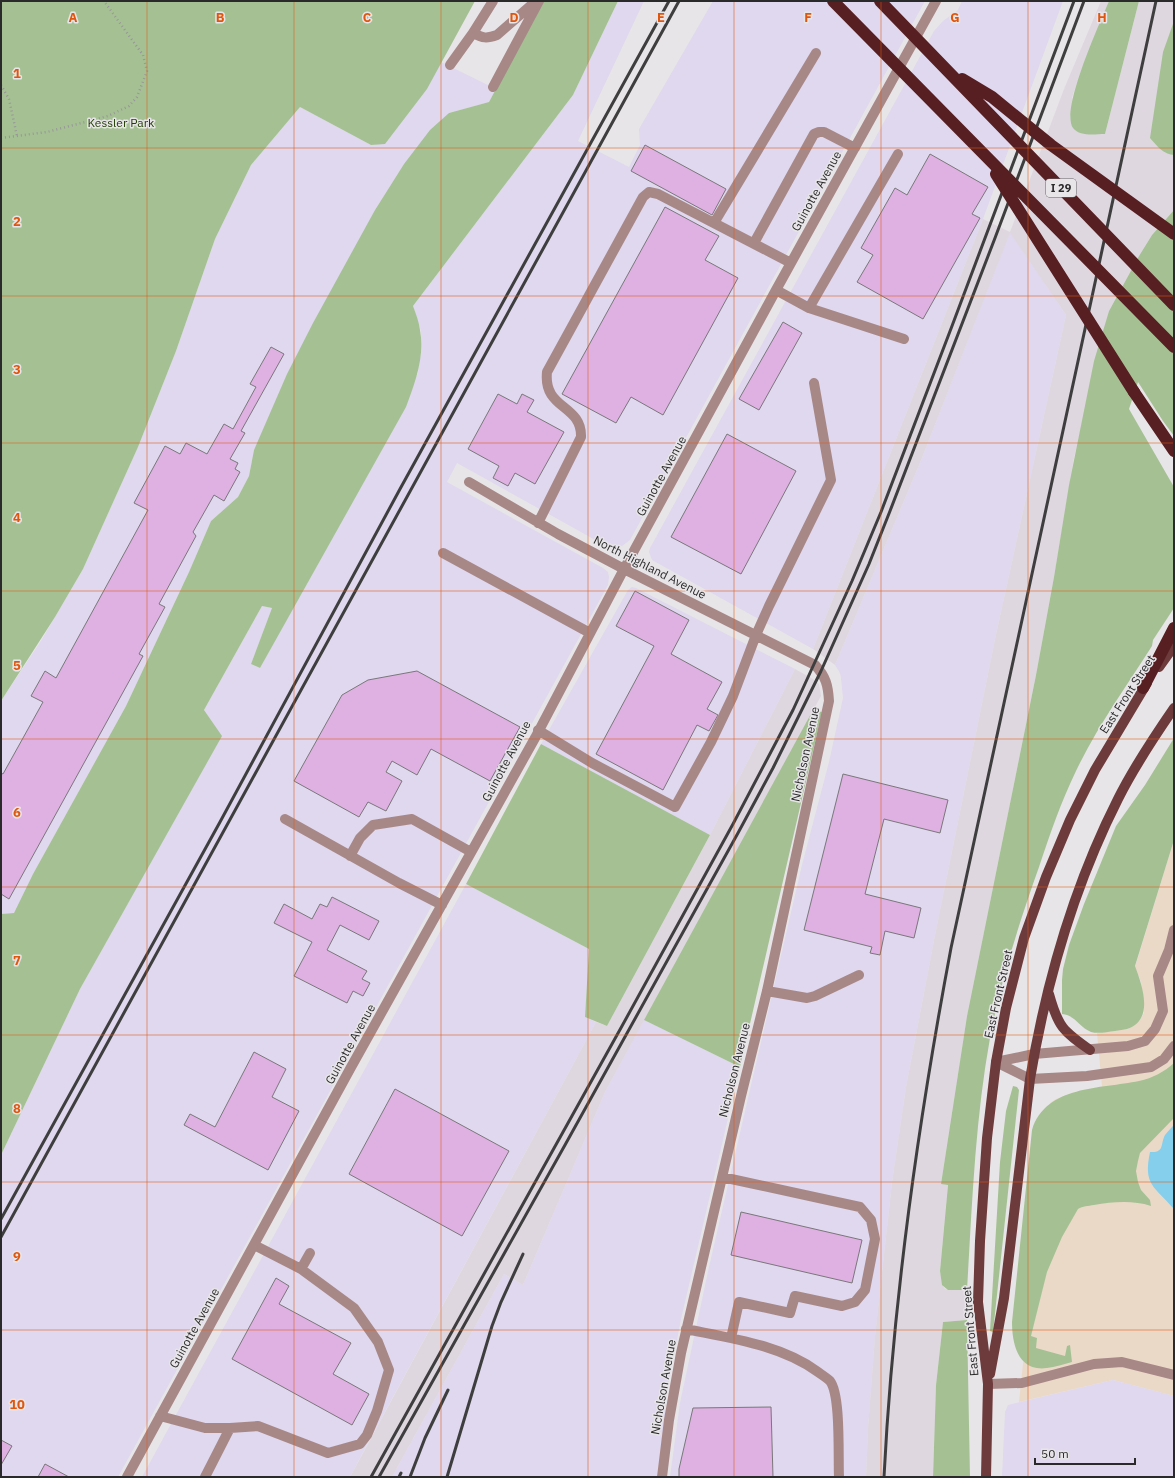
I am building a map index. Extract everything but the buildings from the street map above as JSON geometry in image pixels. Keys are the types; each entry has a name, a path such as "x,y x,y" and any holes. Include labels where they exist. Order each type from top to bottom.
{"highway":[{"name":"I 29","path":"833,1 1174,346"},
{"name":"I 29","path":"880,1 1174,305"},
{"path":"949,72 992,97 1051,145 1174,234"},
{"path":"984,154 1173,453"},
{"path":"1143,688 1174,628"}],"main road":[{"name":"East Front Street","path":"986,1477 988,1384 978,1302 980,1241 987,1138 996,1062 1006,1008 1024,938 1046,878 1070,820 1095,770 1143,688 1174,646"},
{"name":"East Front Street","path":"988,1384 1004,1298 1034,1054 1058,953 1086,870 1118,798 1155,736 1174,708"},
{"path":"1048,992 1053,1010 1060,1026 1069,1035 1090,1050"}],"street":[{"path":"450,65 473,33 493,1"},
{"path":"473,33 482,38 489,38 497,35 536,1"},
{"path":"493,87 539,1"},
{"name":"Guinotte Avenue","path":"127,1477 538,730 776,290 936,1"},
{"path":"714,223 816,53"},
{"path":"754,243 814,134 824,132 855,148"},
{"path":"809,308 898,154"},
{"path":"538,523 581,437 581,428 576,418 549,392 546,382 547,372 638,203 643,197 649,192 658,194 791,263"},
{"path":"776,290 809,308 904,339"},
{"path":"538,730 592,763 675,807 711,742 733,696 756,635 831,480 814,383"},
{"name":"North Highland Avenue","path":"469,482 538,523 624,569 815,665 821,671"},
{"path":"442,553 590,633"},
{"name":"Nicholson Avenue","path":"662,1477 669,1420 686,1329 768,991 829,702 828,685 821,671"},
{"path":"285,819 399,883 442,905"},
{"path":"350,856 360,838 373,825 412,819 471,852"},
{"path":"996,1062 1034,1054 1128,1046 1145,1041 1155,1029 1162,1011 1158,976 1171,954 1174,930"},
{"path":"768,991 808,998 859,975"},
{"path":"996,1062 1030,1079 1088,1076 1151,1067 1164,1059 1174,1046"},
{"path":"722,1177 860,1207 871,1220 875,1239 865,1290 855,1302 842,1306 795,1296 790,1313 739,1302 731,1338"},
{"path":"160,1416 205,1428 258,1426 328,1453 360,1444 367,1435 377,1411 389,1370 378,1342 354,1308 301,1269 254,1245"},
{"path":"301,1269 310,1253"},
{"path":"686,1329 731,1338 780,1351 807,1364 831,1381 838,1403 839,1477"},
{"path":"988,1384 1022,1383 1094,1364 1122,1362 1174,1375"},
{"path":"205,1477 230,1428"}],"path":[{"path":"1,138 47,132 108,116 129,106 137,97 147,71 143,55 104,1"},
{"path":"1,85 9,99 17,136"}],"shaded area":[{"path":"618,1 644,1 578,141 629,167 640,145 639,129 713,1 925,1 630,540 622,546 606,546 457,463 447,482 603,568 608,572 608,585 118,1477 1,1477 1,1155 80,989 221,736 204,710 262,606 272,608 251,664 260,668 418,373 421,350 421,331 413,306 573,95"},
{"path":"962,1 1063,1 983,219 813,649 652,560 649,552 934,31 943,21 958,10"},
{"path":"1101,1 1109,1 1079,76 1072,98 1105,134 1139,1 1174,1 1174,210 1152,235 1109,311 1074,458 1036,675 967,1016 941,1184 948,1184 940,1271 944,1288 948,1290 967,1290 967,1320 943,1322 936,1385 933,1477 866,1477 875,1336 892,1182 906,1087 995,639 1066,315 1010,233 922,458 835,665 813,649 983,219 1010,232 1064,89"},
{"path":"441,62 496,89 489,102 449,113 404,164 375,210 254,450 249,476 238,497 211,521 189,572 126,706 33,874 14,913 1,914 1,701 41,641 83,569 138,447 176,351 215,239 251,165 300,107 371,145 427,89"},
{"path":"1010,232 1066,315 995,639 906,1087 892,1182 875,1336 866,1477 670,1477 680,1403 709,1267 802,865 829,762 843,698 840,673 835,665 922,458"},
{"path":"632,587 795,669 710,835 541,744 628,590"},
{"path":"795,669 819,684 821,696 605,1092 523,1285 504,1274 392,1477 350,1477 596,1022 607,1026 710,835"},
{"path":"1174,840 1174,1396 1113,1380 1019,1402 1050,1103 1056,1099 1074,1093 1102,1087 1097,1033 1128,1029 1140,1020 1144,1013 1141,982 1135,967"},
{"path":"466,884 589,949 585,1017 596,1022 350,1477 142,1477"},
{"path":"644,1020 740,1067 681,1319 668,1387 658,1477 392,1477 504,1274 523,1285 605,1092"},
{"path":"1113,1380 1174,1396 1174,1477 1002,1477 1005,1412 1008,1405"}],"green space":[{"name":"Kessler Park","path":"1,1 475,1 427,89 385,144 371,145 300,107 251,165 215,239 176,351 138,447 83,569 55,617 1,701"},
{"path":"543,1 618,1 573,95 413,306 420,327 421,350 416,379 406,407 260,668 251,664 272,608 262,606 204,710 222,736 80,989 1,1155 1,914 14,913 33,874 126,706 189,572 211,521 238,497 249,476 254,450 287,374 313,323 375,210 404,164 430,130 449,113 489,102"},
{"path":"1109,1 1139,1 1105,134 1084,134 1073,128 1070,118 1072,104 1076,86 1090,46"},
{"path":"1174,21 1174,155 1170,155 1150,138 1163,52"},
{"path":"1174,210 1174,436 1138,382 1129,409 1174,487 1174,608 1153,640 1152,646 1102,723 1076,771 1065,794 1024,909 999,995 985,1069 977,1132 967,1290 948,1290 942,1285 940,1271 948,1185 941,1184 967,1016 1036,675 1069,485 1094,361 1109,311 1152,235"},
{"path":"813,710 822,712 740,1067 644,1020"},
{"path":"1174,738 1174,840 1135,966 1143,992 1144,1010 1141,1018 1136,1024 1127,1029 1103,1033 1091,1032 1074,1019 1062,1014 1063,969 1069,945 1116,826 1145,785"},
{"path":"541,744 710,835 607,1026 585,1017 589,949 466,884"},
{"path":"1174,1063 1174,1118 1140,1153 1136,1171 1141,1190 1150,1200 1151,1206 1130,1202 1115,1202 1086,1206 1078,1209 1062,1237 1047,1272 1031,1336 1037,1338 1036,1348 1065,1356 1067,1346 1070,1345 1072,1362 1047,1368 1029,1366 1023,1361 1015,1347 1012,1322 1032,1130 1039,1115 1049,1104 1062,1097 1092,1088 1144,1080 1158,1074"},
{"path":"1013,1086 1017,1087 1019,1090 993,1332 990,1331 1000,1162 1006,1111"},
{"path":"967,1320 970,1477 933,1477 936,1385 943,1322"}],"water":[{"path":"1174,1125 1174,1209 1152,1184 1149,1178 1148,1163 1150,1152 1155,1152 1160,1149 1165,1135"}],"railway":[{"path":"1,1219 669,1"},
{"path":"1,1237 679,1"},
{"path":"371,1477 622,1026 733,824 793,710 852,581 881,512 1074,1"},
{"path":"379,1477 738,833 773,768 821,671 869,564 890,511 1084,1"},
{"path":"884,1477 888,1410 900,1278 908,1211 928,1079 951,948 1156,1"},
{"path":"447,1477 492,1326 501,1302 523,1254"},
{"path":"410,1477 425,1438 448,1390"},
{"path":"399,1477 401,1473"}]}
